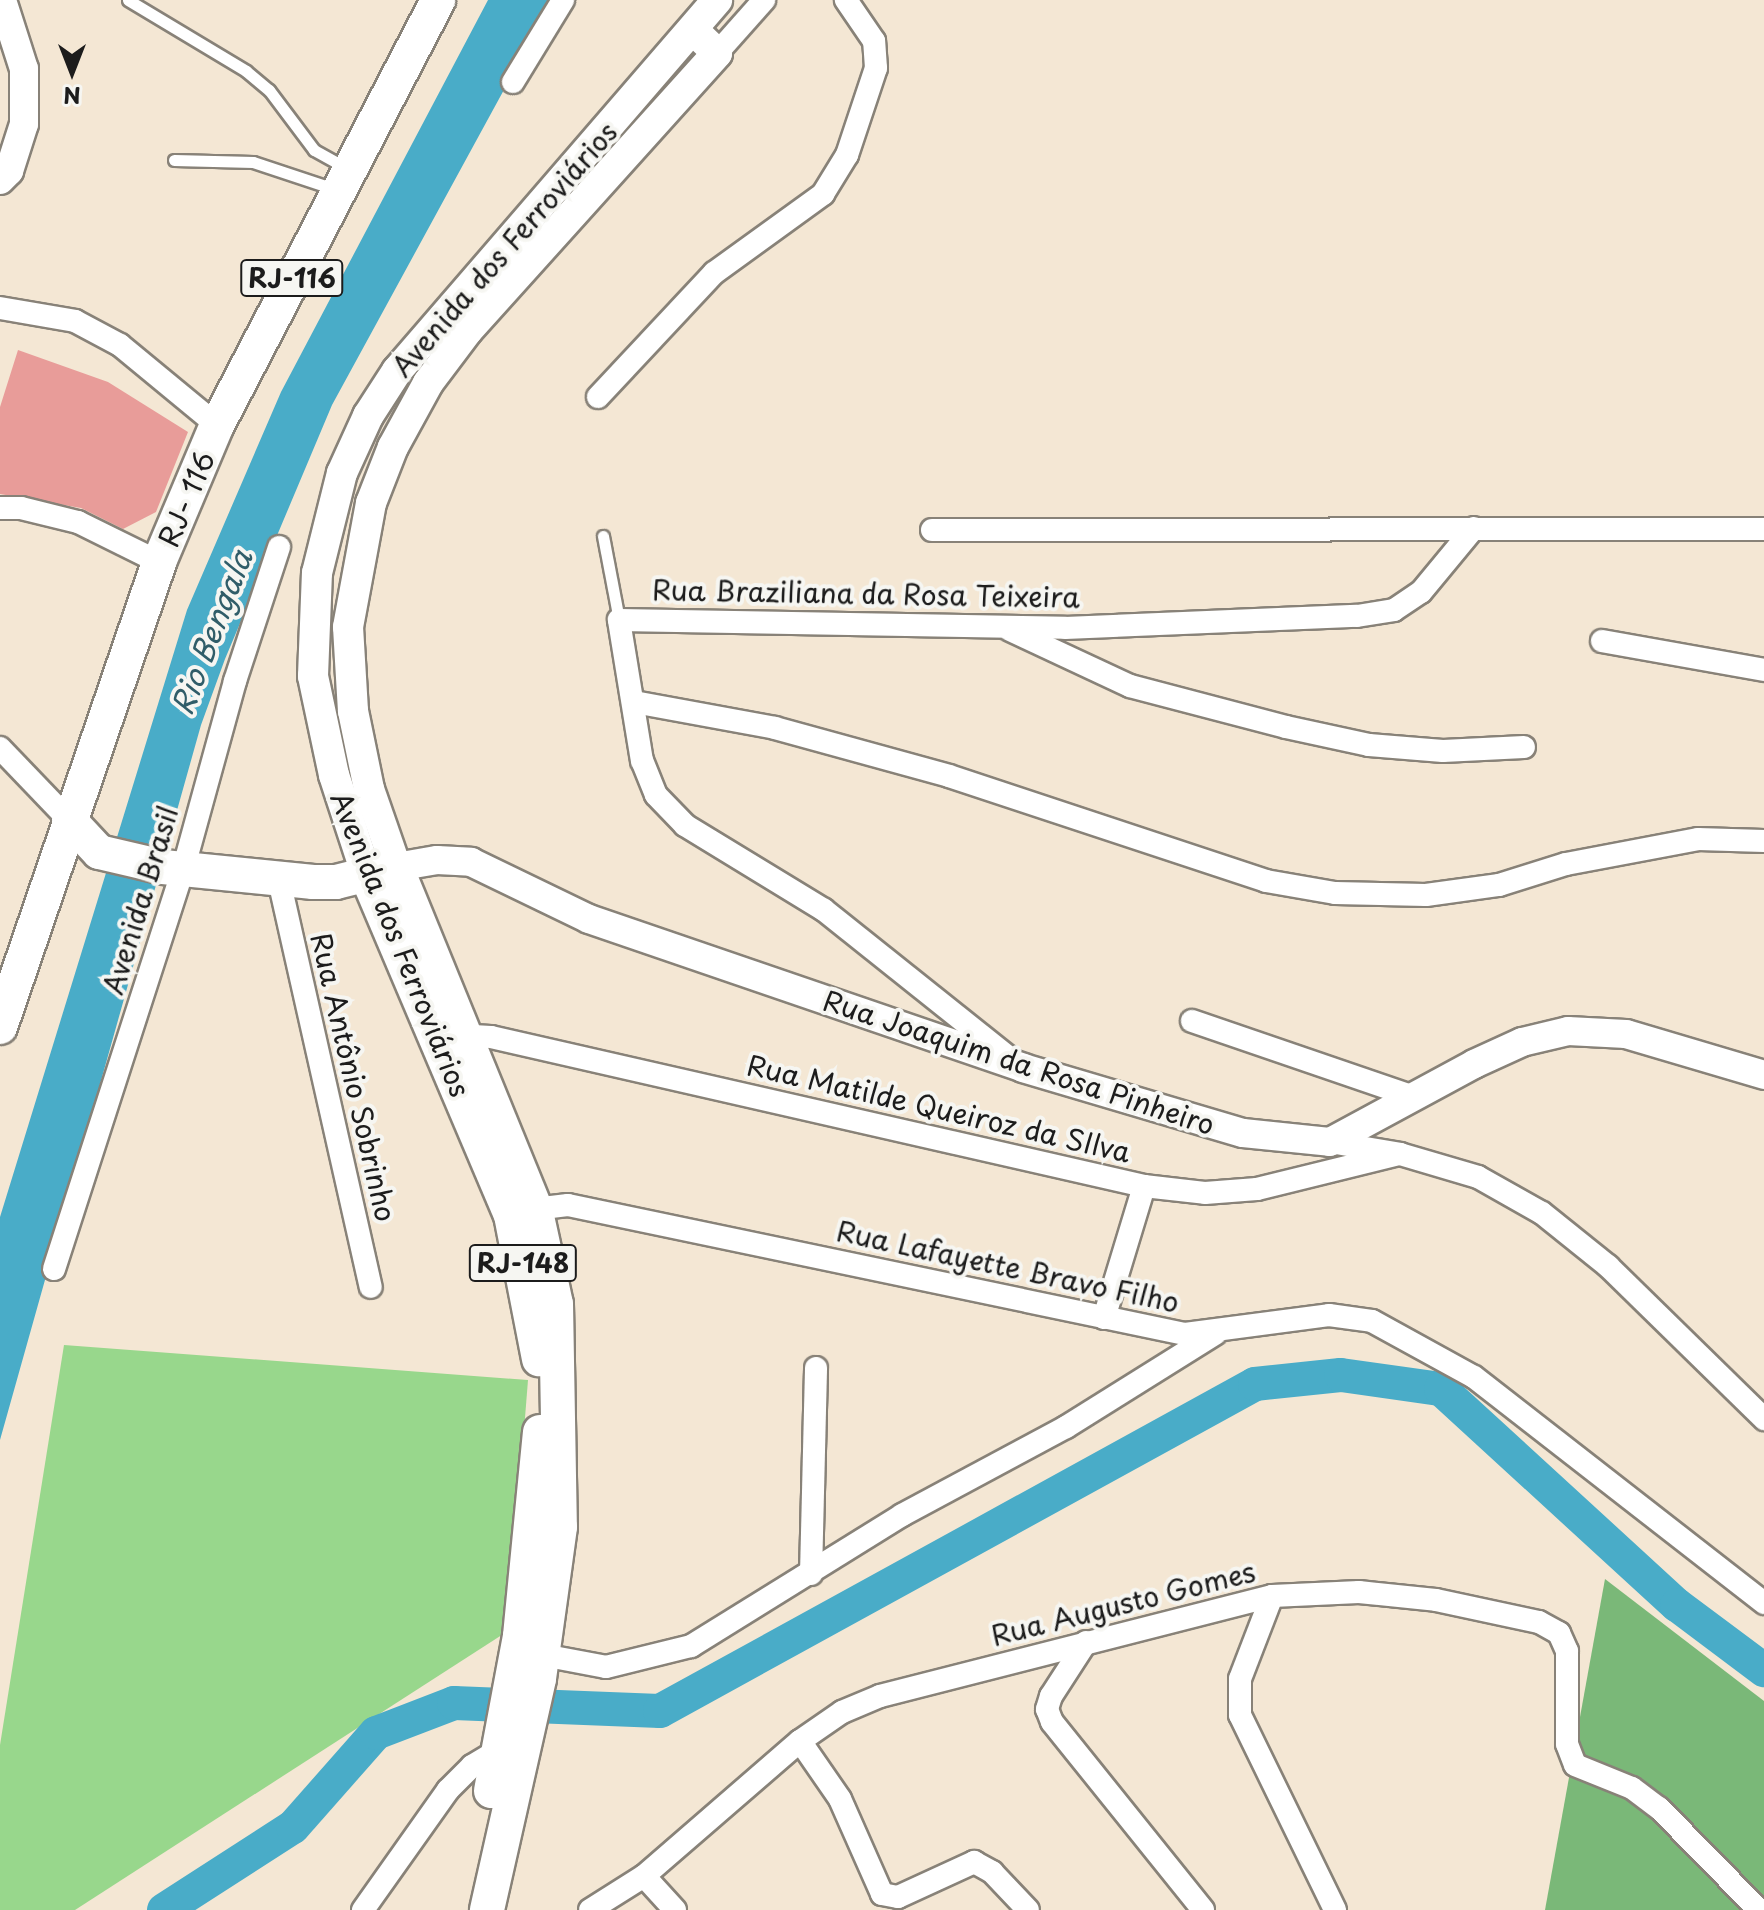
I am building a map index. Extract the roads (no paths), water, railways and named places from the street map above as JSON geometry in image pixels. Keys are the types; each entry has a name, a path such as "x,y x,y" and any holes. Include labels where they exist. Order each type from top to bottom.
{"main road":[{"name":"RJ- 116","path":"3,1008 159,562 217,425 438,0"},
{"name":"Avenida dos Ferroviários","path":"452,1035 381,872 337,787 313,676 317,573 342,473 368,416 397,371 694,31 717,0"},
{"path":"694,31 717,53"},
{"name":"RJ-148","path":"381,872 353,711 348,627 371,503 393,447 428,383 468,330 717,53"},
{"path":"69,820 99,852 173,868 279,880 336,882 381,872"},
{"name":"RJ-148","path":"452,1035 523,1211 556,1304 562,1406 560,1527 529,1666"},
{"path":"467,1910 529,1666"},
{"path":"487,1910 515,1729"}],"street":[{"path":"0,180 9,171 24,124 24,69 2,0"},
{"path":"513,82 563,0"},
{"path":"717,53 764,0"},
{"path":"598,397 714,273 823,194 847,155 876,68 874,41 862,16 846,0"},
{"path":"0,308 75,321 109,339 217,425"},
{"path":"0,508 21,508 78,522 159,562"},
{"name":"Rua Braziliana da Rosa Teixeira","path":"1023,1068 824,910 685,825 656,795 642,761 619,620 1005,627 1394,610 1421,592 1474,528"},
{"path":"932,530 1764,529"},
{"name":"Avenida Brasil","path":"54,1269 173,868 279,547"},
{"path":"1005,627 1130,686 1300,730 1369,745 1443,751 1524,747"},
{"path":"1602,641 1764,670"},
{"path":"634,702 775,728 962,780 1266,881 1335,893 1426,895 1499,885 1566,864 1698,839 1764,841"},
{"path":"0,748 69,820"},
{"name":"Rua Joaquim da Rosa Pinheiro","path":"381,872 437,860 471,862 589,919 1023,1068 1243,1133 1330,1142 1400,1154 1478,1177 1542,1213 1608,1266 1764,1419"},
{"name":"Rua Antônio Sobrinho","path":"279,880 371,1287"},
{"path":"1192,1021 1414,1097"},
{"path":"1330,1142 1522,1042 1568,1031 1626,1034 1764,1075"},
{"name":"Rua Matilde Queiroz da SIlva","path":"452,1035 1144,1186 1205,1193 1257,1189 1400,1154"},
{"path":"1104,1318 1144,1186"},
{"name":"Rua Lafayette Bravo Filho","path":"523,1211 568,1205 1185,1334 1216,1333 1329,1315 1372,1321 1411,1338 1474,1377 1764,1603"},
{"path":"529,1666 606,1667 648,1660 691,1646 902,1515 1066,1427 1216,1333"},
{"path":"811,1574 816,1368"},
{"name":"Rua Augusto Gomes","path":"590,1910 644,1876 800,1741 842,1712 880,1696 1272,1596 1359,1592 1436,1600 1539,1622 1559,1633 1567,1651 1567,1744 1575,1765 1632,1788 1659,1808 1759,1910"},
{"path":"1272,1596 1240,1679 1240,1715 1335,1910"},
{"path":"1086,1642 1051,1696 1047,1709 1052,1722 1203,1910"},
{"path":"363,1910 448,1790 515,1729"},
{"path":"800,1741 840,1799 882,1894 898,1897 974,1862 992,1872 1028,1910"},
{"path":"644,1876 675,1910"}],"lane":[{"path":"128,0 246,71 269,90 314,150 344,179"},
{"path":"174,160 253,162 344,179"},
{"path":"603,536 619,620"}],"water":[{"name":"Rio Bengala","path":"488,0 553,0 332,405 225,659 201,725 0,1440 0,1217 187,610 281,392"}],"waterway":[{"path":"164,1910 293,1827 376,1733 454,1703 660,1711 1255,1384 1341,1375 1441,1389 1677,1605 1764,1670"}]}
